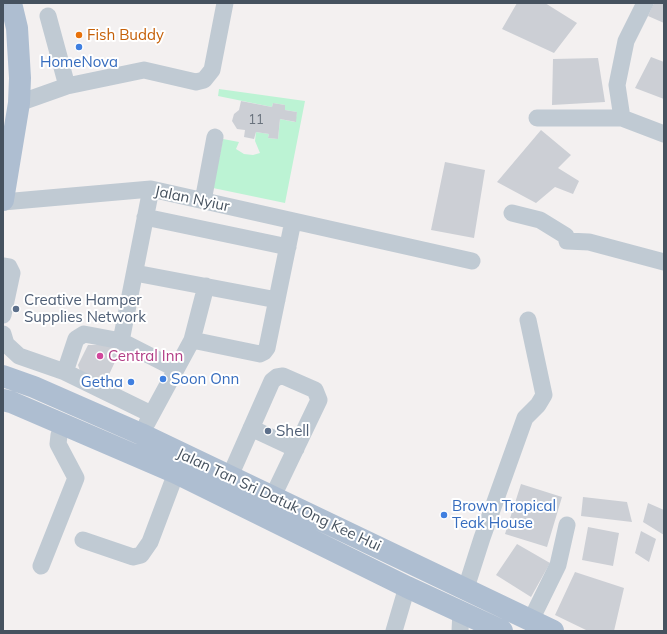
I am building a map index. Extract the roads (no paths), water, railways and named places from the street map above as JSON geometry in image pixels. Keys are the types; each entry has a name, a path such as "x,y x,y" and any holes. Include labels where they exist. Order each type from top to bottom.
{"main road":[{"path":"3,201 8,178 19,103 20,78 17,36 11,3"},
{"name":"Jalan Tan Sri Datuk Ong Kee Hui","path":"3,376 34,387 141,434 466,588 553,631"},
{"name":"Jalan Tan Sri Datuk Ong Kee Hui","path":"3,400 11,402 176,473 407,587 461,621 502,631"}],"street":[{"path":"19,103 67,86 144,70 196,82 204,80 212,70 225,3"},
{"path":"622,118 617,86 626,41 645,3"},
{"path":"48,16 67,86"},
{"path":"538,118 622,118 664,134"},
{"path":"203,201 216,137"},
{"name":"Jalan Nyiur","path":"8,178 19,190 27,195 41,199"},
{"path":"121,342 151,189"},
{"name":"Jalan Nyiur","path":"3,201 151,189 472,261"},
{"path":"512,213 540,220 566,236 567,241 589,242 664,262"},
{"path":"145,217 288,247"},
{"path":"192,340 260,354 264,352 267,348 293,221"},
{"path":"3,266 9,267 12,273 3,315"},
{"path":"135,273 277,300"},
{"path":"141,434 192,340 206,286"},
{"path":"466,588 482,538 525,418 544,395 528,320"},
{"path":"3,334 6,344 19,356 65,372 151,414"},
{"path":"65,372 76,339 84,334 121,342 176,369"},
{"path":"230,476 272,381 277,377 282,376 315,390 320,400 273,496"},
{"path":"41,566 76,478 58,444 59,435 64,425"},
{"path":"251,428 296,449"},
{"path":"83,540 133,557 141,555 150,542 176,473"},
{"path":"531,620 558,565 566,525"},
{"path":"394,631 407,587"}],"place":[{"name":"Fish Buddy","path":"79,35"},
{"name":"HomeNova","path":"79,47"},
{"name":"Creative Hamper Supplies Network","path":"16,309"},
{"name":"Central Inn","path":"100,356"},
{"name":"Soon Onn","path":"163,379"},
{"name":"Getha","path":"131,382"},
{"name":"Shell","path":"268,431"},
{"name":"Brown Tropical Teak House","path":"444,515"}]}
